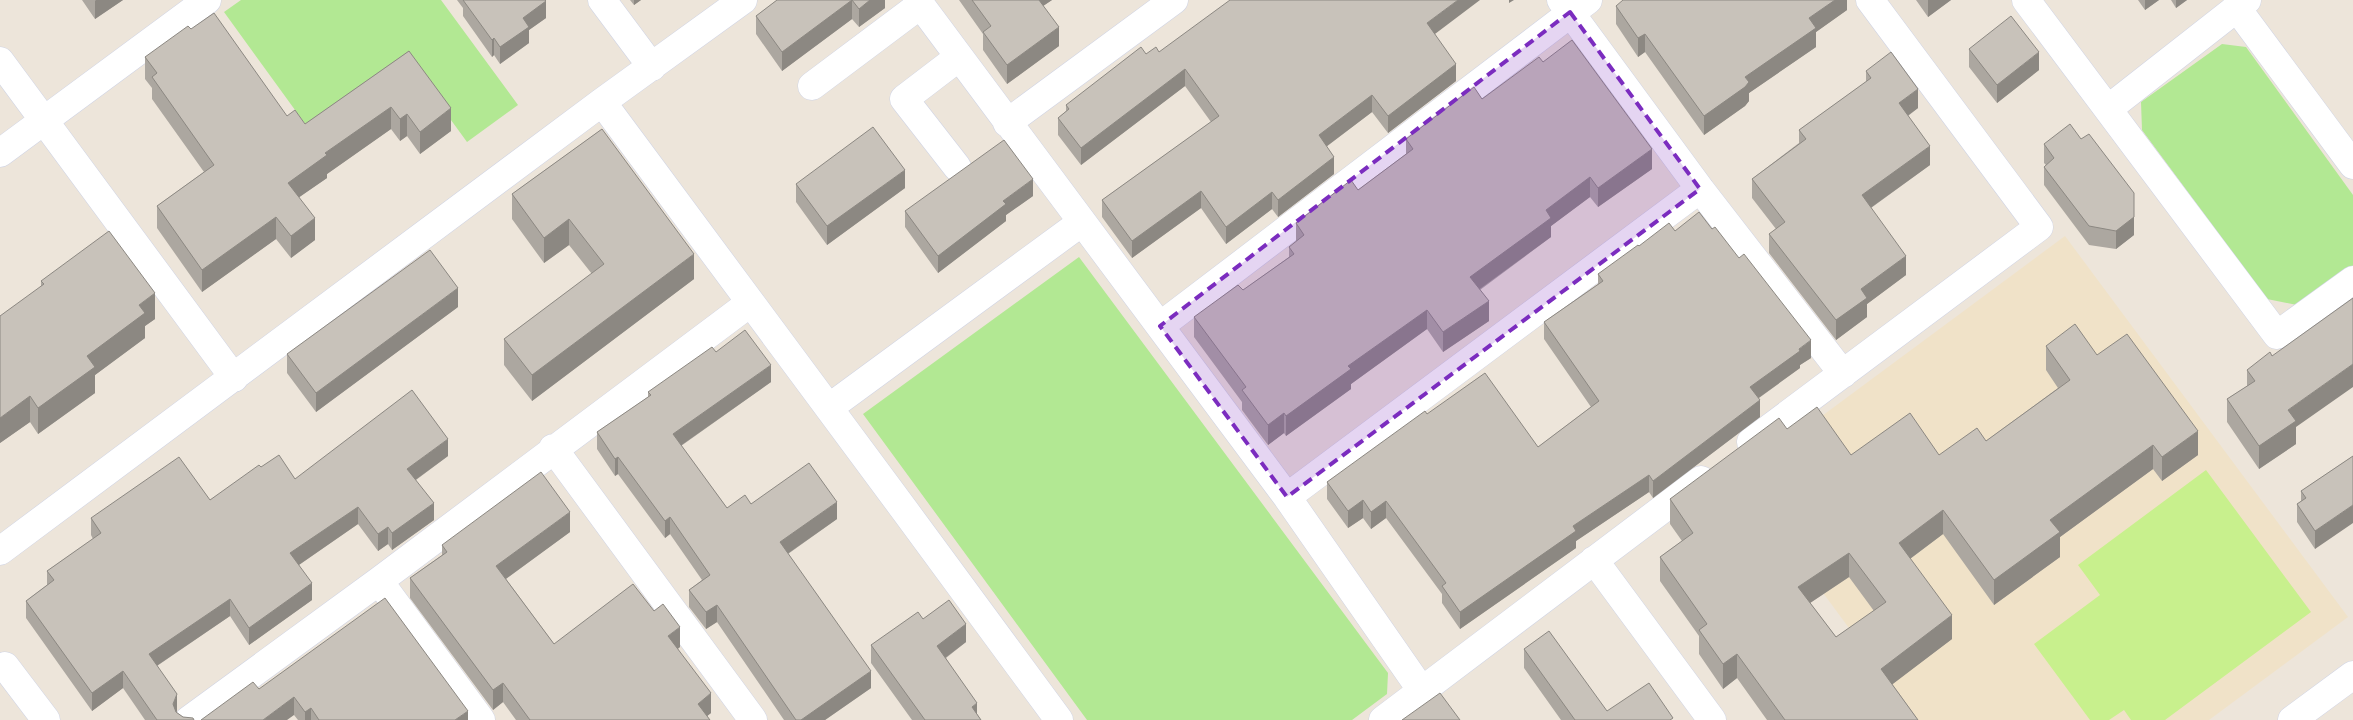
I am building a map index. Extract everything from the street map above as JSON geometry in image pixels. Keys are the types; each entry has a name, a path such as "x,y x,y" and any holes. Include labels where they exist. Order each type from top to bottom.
{"street":[{"path":"602,0 652,67"},
{"path":"0,551 602,102 743,0"},
{"path":"1007,123 1174,0"},
{"path":"1383,720 2039,227 1870,0"},
{"path":"2026,0 2277,335 2353,280"},
{"path":"812,86 918,2 1287,497 1422,691"},
{"path":"0,153 193,4"},
{"path":"1160,326 1573,4 1700,189 1843,374"},
{"path":"2108,109 2242,4 2353,165"},
{"path":"956,167 904,99 959,56"},
{"path":"0,61 234,378"},
{"path":"602,102 750,303 830,407 1059,720"},
{"path":"1287,497 1700,189"},
{"path":"830,407 1082,222"},
{"path":"189,720 380,581 554,448 750,303"},
{"path":"554,448 753,720"},
{"path":"1594,560 1712,720"},
{"path":"380,581 481,720"},
{"path":"5,666 46,720"},
{"path":"2292,720 2353,675"}],"highlighted area":[{"path":"1570,12 1700,189 1287,497 1160,326"}],"shaded area":[{"path":"2065,236 2348,617 2209,720 1917,720 1738,478"}],"green space":[{"path":"241,0 441,0 518,105 467,142 408,61 311,132 224,12"},
{"path":"2222,44 2246,47 2353,195 2353,266 2297,305 2267,299 2142,130 2141,102"},
{"path":"1079,257 1388,673 1387,694 1352,720 1087,720 863,414"},
{"path":"2206,470 2311,612 2165,720 2131,720 2124,710 2109,720 2090,720 2034,644 2100,595 2078,565"}],"building":[{"path":"463,0 546,1 523,18 529,27 500,47 494,38 492,40"},
{"path":"777,0 852,0 782,52 756,16"},
{"path":"852,0 870,0 859,9"},
{"path":"972,0 1039,0 1059,27 1007,65 983,32 991,26"},
{"path":"1230,0 1458,0 1427,23 1456,64 1388,116 1372,95 1319,135 1334,157 1278,200 1272,192 1226,227 1201,191 1132,241 1102,200 1219,116 1185,69 1081,148 1058,118 1069,109 1066,105 1141,47 1146,54 1156,47 1159,52"},
{"path":"1623,0 1835,0 1809,18 1816,28 1745,77 1749,82 1745,87 1704,116 1645,34 1638,38 1616,6"},
{"path":"214,13 287,116 295,110 305,124 409,51 451,108 420,132 407,114 400,119 391,107 325,153 327,155 288,183 315,218 291,236 276,217 202,270 157,206 214,165 152,77 157,73 145,57 188,26 191,29"},
{"path":"2011,16 2039,52 1997,85 1969,49"},
{"path":"1572,40 1652,149 1598,188 1590,177 1546,210 1551,218 1470,277 1489,301 1443,332 1427,310 1348,366 1351,369 1286,416 1284,413 1268,425 1242,390 1246,387 1194,317 1238,285 1243,290 1294,254 1289,247 1304,235 1296,223 1351,180 1358,190 1413,149 1406,139 1474,87 1482,99 1539,57 1543,62"},
{"path":"1891,52 1918,89 1899,103 1930,146 1862,195 1906,256 1861,289 1867,298 1836,320 1769,234 1785,222 1752,179 1806,139 1799,130 1871,78 1866,71"},
{"path":"2070,124 2081,139 2089,134 2134,193 2134,217 2116,231 2089,226 2044,167 2054,158 2044,144"},
{"path":"873,127 905,170 827,226 796,184"},
{"path":"602,129 694,254 532,375 504,339 604,264 569,219 544,238 512,194"},
{"path":"1004,140 1033,179 1003,201 1006,204 938,256 905,211"},
{"path":"1699,212 1712,229 1715,227 1739,258 1744,254 1811,340 1799,349 1800,351 1750,387 1760,400 1653,481 1649,475 1573,526 1576,531 1460,612 1442,586 1446,583 1386,501 1371,512 1363,500 1348,511 1327,482 1425,411 1427,414 1485,373 1538,447 1599,401 1544,322 1603,281 1598,274 1669,223 1675,231"},
{"path":"109,231 155,293 139,305 145,313 87,356 95,367 38,408 30,396 0,418 0,316 44,284 41,281"},
{"path":"430,250 458,288 316,393 287,354"},
{"path":"2353,298 2353,364 2288,410 2296,421 2259,446 2227,399 2255,381 2247,370 2270,352 2272,356"},
{"path":"2075,324 2097,355 2127,334 2198,431 2162,457 2153,445 2050,520 2060,532 1994,580 1943,510 1899,543 1952,615 1881,669 1918,720 1785,720 1737,654 1723,664 1699,630 1707,624 1660,557 1693,533 1670,499 1779,418 1787,429 1817,407 1851,455 1910,413 1939,455 1977,428 1986,441 2070,380 2046,346","holes":["1849,553 1886,602 1836,637 1798,587"]},
{"path":"745,330 771,365 673,434 727,508 745,495 751,504 809,463 837,502 780,542 871,671 801,720 796,720 717,605 706,612 689,590 710,575 670,517 665,521 618,457 615,459 597,432 651,395 648,392 712,347 716,352"},
{"path":"412,390 448,439 407,469 434,503 392,533 388,527 378,534 358,507 290,553 312,583 249,628 230,599 149,654 177,694 173,704 176,712 183,717 193,718 194,720 157,720 123,671 92,693 26,601 54,580 47,571 101,533 91,518 179,457 210,500 259,465 261,467 279,455 295,479"},
{"path":"2353,456 2353,505 2315,531 2297,504 2306,498 2301,491"},
{"path":"541,472 570,512 496,566 554,644 633,584 654,611 663,604 680,627 668,636 711,693 698,704 710,720 530,720 503,683 493,690 410,578 447,552 442,545"},
{"path":"385,598 468,711 455,720 319,720 311,708 305,712 294,697 263,720 201,720 253,682 259,689"},
{"path":"949,600 966,624 937,646 977,703 972,707 981,720 925,720 871,645 918,612 923,619"},
{"path":"1549,631 1607,711 1649,683 1673,718 1670,720 1575,720 1524,649"},
{"path":"1440,693 1460,720 1402,720"}]}
